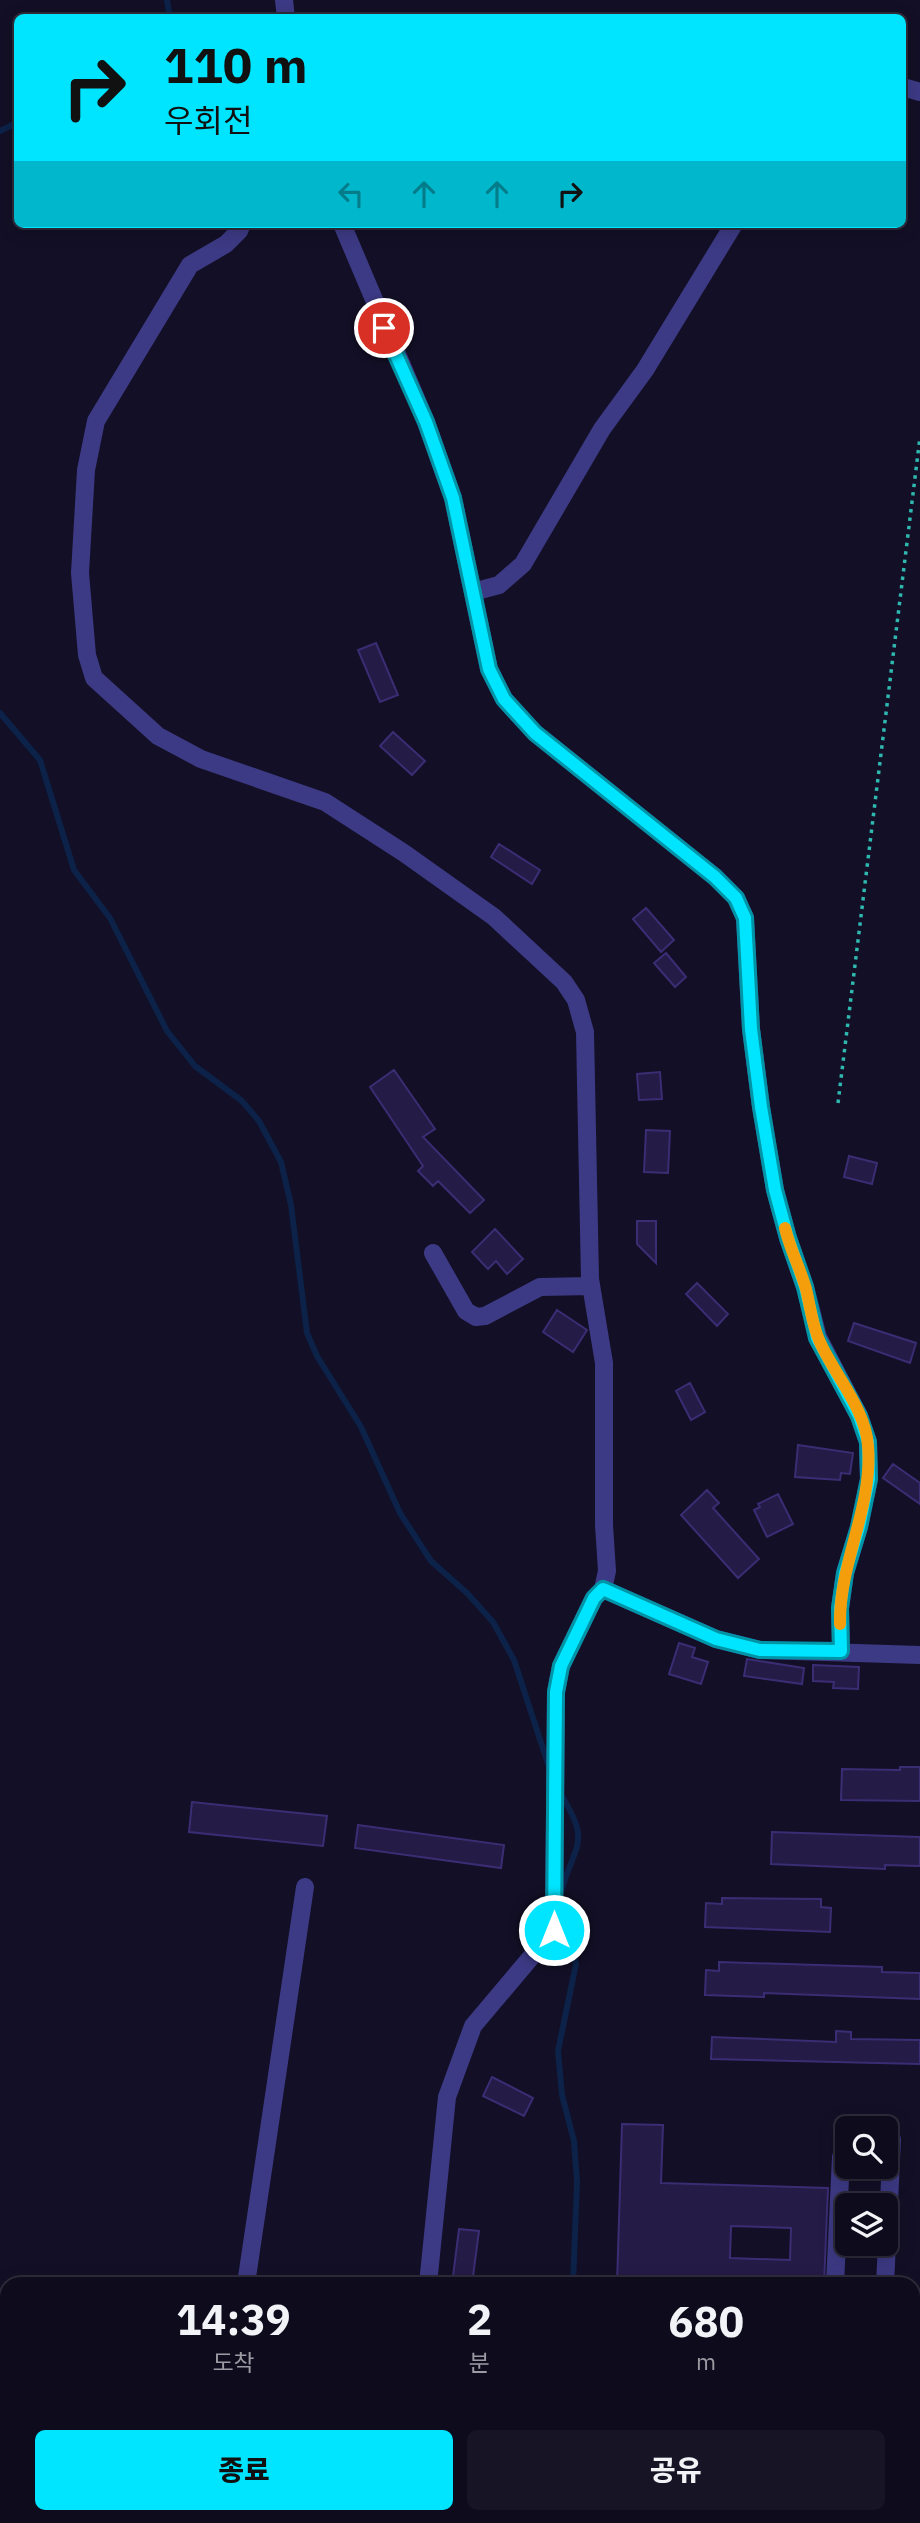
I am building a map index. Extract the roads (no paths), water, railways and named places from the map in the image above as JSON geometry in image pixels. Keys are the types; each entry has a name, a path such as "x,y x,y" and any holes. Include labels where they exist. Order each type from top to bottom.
{"street":[{"path":"240,228 226,244 206,254 184,274 96,421 86,470 80,573 87,655 94,678 158,736 201,759 325,802 404,853 494,917 564,982 576,1000 585,1032 592,1286 604,1363 604,1525 607,1571 603,1589 594,1598 574,1634 561,1666 556,1692 554,1930 473,2026 447,2097 429,2277"},
{"path":"344,228 373,305 426,422 453,498 489,669 504,699 535,733 715,877 736,898 745,918 751,1029 775,1190 817,1338 859,1416 868,1442 869,1479 859,1527 845,1573 840,1608 841,1651"},
{"path":"473,592 499,585 523,564 602,429 645,370 732,228"},
{"path":"433,1253 466,1311 476,1317 485,1316 540,1287 592,1286"},
{"path":"603,1589 716,1639 760,1650 920,1655"},
{"path":"247,2277 305,1886"},
{"path":"835,2277 840,2179"},
{"path":"885,2277 890,2179"}],"waterway":[{"path":"167,0 169,14"},
{"path":"0,131 14,124"},
{"path":"0,713 40,760 74,870 110,918 167,1031 195,1066 242,1101 259,1121 281,1162 291,1205 307,1333 317,1356 361,1427 400,1513 431,1561 467,1593 493,1622 514,1660 549,1767"},
{"path":"560,1793 576,1823 578,1834 578,1843 561,1892"},
{"path":"561,1910 576,1964 558,2051 562,2095 574,2141 577,2182 573,2277"}]}
